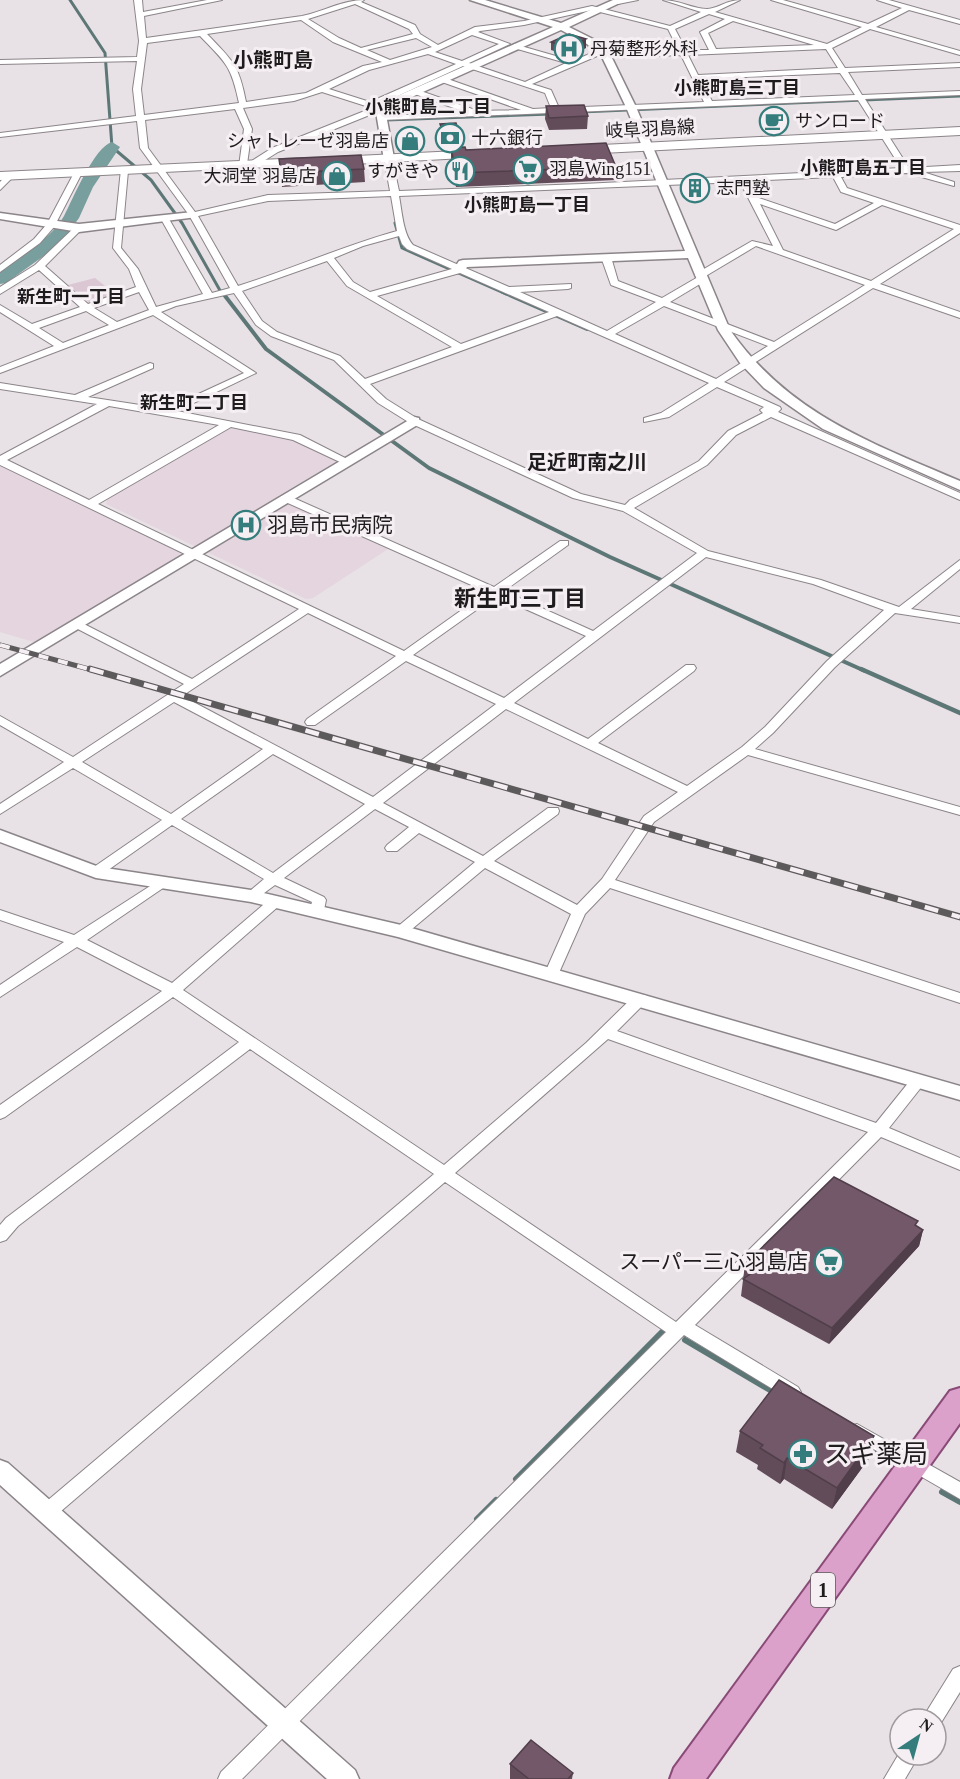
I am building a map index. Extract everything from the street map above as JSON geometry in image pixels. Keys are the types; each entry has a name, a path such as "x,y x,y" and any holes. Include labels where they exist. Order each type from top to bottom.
{"main road":[{"name":"岐阜羽島線","path":"565,151 960,131"},
{"path":"5,176 494,154"},
{"name":"1","path":"686,1779 960,1400"}],"street":[{"path":"138,0 143,41 137,89 144,148 156,170 190,216 234,291 259,323 274,334 337,358 395,411 414,422 577,496 627,509 704,553 816,582 897,610 960,620"},
{"path":"475,0 544,19 563,27 604,53 633,110 694,254 721,325 745,363 776,392 838,431 960,486"},
{"path":"203,34 234,70 248,129 247,165 275,150 378,114 421,86 466,65 563,27 620,1 634,0"},
{"path":"667,0 828,47 906,170 951,184"},
{"path":"0,135 294,99 322,89 354,72 428,52 494,25 544,19 586,9 602,9 671,28 736,0"},
{"path":"775,0 960,53"},
{"path":"881,0 960,22"},
{"path":"139,15 212,1"},
{"path":"143,41 302,18 357,1 412,27 417,35 438,48"},
{"path":"526,84 573,63 604,53 684,54 828,47 908,8"},
{"path":"302,18 336,40 389,62"},
{"path":"714,52 704,32 732,19"},
{"path":"671,28 709,104"},
{"path":"471,33 573,63"},
{"path":"360,50 417,35"},
{"path":"428,52 548,92 556,111"},
{"path":"0,62 141,59"},
{"path":"421,86 442,79 466,65"},
{"path":"695,77 960,65"},
{"path":"442,79 529,108 531,112"},
{"path":"421,86 474,111 476,115"},
{"path":"322,89 378,114 476,115 633,110 709,104 960,99"},
{"path":"378,114 633,110 862,100 960,93"},
{"path":"378,114 406,244 552,314 713,385"},
{"path":"0,216 77,228 190,216 268,198 395,195 960,168"},
{"path":"126,171 117,248 133,269 154,311 251,373 167,412"},
{"path":"0,269 37,242 54,226 82,173"},
{"path":"836,174 844,190 960,229"},
{"path":"0,187 5,176"},
{"path":"743,178 779,250"},
{"path":"754,199 836,226 881,201"},
{"path":"168,219 212,295"},
{"path":"0,291 38,267 77,228"},
{"path":"648,420 665,415 960,229"},
{"path":"0,370 154,311 234,291 360,244 402,232"},
{"path":"607,335 664,302 755,243 960,315"},
{"path":"368,295 459,270 463,264 694,254"},
{"path":"0,256 14,259"},
{"path":"328,257 350,284 460,348"},
{"path":"606,257 614,283 774,345"},
{"path":"38,267 43,268 87,308 117,326"},
{"path":"507,291 568,286"},
{"path":"33,327 141,288"},
{"path":"0,308 61,346"},
{"path":"363,383 552,314 607,335 771,413 960,497"},
{"path":"76,398 150,366"},
{"path":"1,387 167,412 296,437 346,461"},
{"path":"0,461 107,403"},
{"path":"627,509 634,502 703,463 732,433 771,413"},
{"path":"0,671 414,422"},
{"path":"90,504 229,424"},
{"path":"0,461 687,791"},
{"path":"285,498 595,636"},
{"path":"310,722 564,543"},
{"path":"251,896 704,553"},
{"path":"552,975 579,912 606,882 648,819 746,750 769,730 844,652 960,563"},
{"path":"0,810 308,608"},
{"path":"76,624 193,684"},
{"path":"589,744 690,668"},
{"path":"174,697 579,912"},
{"path":"0,720 274,879 319,900 317,910"},
{"path":"96,872 273,749"},
{"path":"746,750 960,811"},
{"path":"401,931 485,861 552,811"},
{"path":"392,848 418,826"},
{"path":"0,836 96,872 251,896 401,931 960,1093"},
{"path":"606,882 960,998"},
{"path":"0,992 161,883"},
{"path":"0,1113 173,990 275,902"},
{"path":"0,915 77,941 173,990 680,1329 805,1399"},
{"path":"47,1512 446,1174 574,1059 609,1034 640,999"},
{"path":"609,1034 879,1130 960,1164"},
{"path":"0,1236 12,1222 250,1041"},
{"path":"228,1779 879,1130 918,1081"},
{"path":"845,1424 960,1491"},
{"path":"0,1470 346,1779"},
{"path":"940,1707 960,1675"}],"shaded area":[{"path":"95,278 115,294 90,303 68,285"},
{"name":"羽島市民病院","path":"231,426 295,438 337,461 278,496 388,546 388,549 313,598 306,599 106,504 108,497"},
{"path":"0,465 180,552 179,558 34,642 0,632"}],"building":[{"path":"569,34 586,39 568,47 551,42"},
{"path":"584,105 588,116 549,118 546,106"},
{"path":"456,123 461,139 445,138 440,124"},
{"path":"606,143 616,167 456,173 451,148 465,147 466,150"},
{"path":"361,155 364,169 281,173 279,159"},
{"name":"スーパー三心羽島店","path":"834,1177 918,1221 915,1225 923,1230 832,1328 743,1279 755,1271 745,1264"},
{"name":"スギ薬局","path":"779,1380 874,1436 837,1488 787,1458 784,1463 760,1448 763,1445 740,1431"},
{"path":"531,1740 573,1773 568,1779 529,1779 510,1764"}],"waterway":[{"path":"70,0 105,53 112,147 151,180 182,223 222,294"},
{"path":"428,82 511,46"},
{"path":"580,112 960,96"},
{"path":"386,120 551,114"},
{"path":"0,279 53,241 71,218 85,187 112,147"},
{"path":"395,223 402,248 506,294"},
{"path":"222,292 266,349 429,468 610,557 865,671"},
{"path":"503,292 587,329"},
{"path":"861,669 960,713"},
{"path":"516,1479 662,1332"},
{"path":"685,1340 775,1393"},
{"path":"868,1447 879,1453"},
{"path":"942,1492 960,1502"},
{"path":"477,1519 496,1500"}],"railway":[{"path":"0,645 96,671"},
{"path":"90,669 960,917"}],"place":[{"name":"丹菊整形外科","path":"569,49"},
{"name":"サンロード","path":"774,121"},
{"name":"十六銀行","path":"450,138"},
{"name":"シャトレーゼ羽島店","path":"410,141"},
{"name":"羽島Wing151","path":"528,169"},
{"name":"すがきや","path":"460,171"},
{"name":"大洞堂 羽島店","path":"337,176"},
{"name":"志門塾","path":"695,188"},
{"name":"羽島市民病院","path":"246,525"},
{"name":"スーパー三心羽島店","path":"829,1262"},
{"name":"スギ薬局","path":"803,1454"}],"district":[{"name":"小熊町島","path":"273,60"},
{"name":"小熊町島三丁目","path":"737,88"},
{"name":"小熊町島二丁目","path":"428,107"},
{"name":"小熊町島五丁目","path":"863,168"},
{"name":"小熊町島一丁目","path":"527,205"},
{"name":"新生町一丁目","path":"71,297"},
{"name":"新生町二丁目","path":"194,403"},
{"name":"足近町南之川","path":"587,462"},
{"name":"新生町三丁目","path":"520,598"}]}
